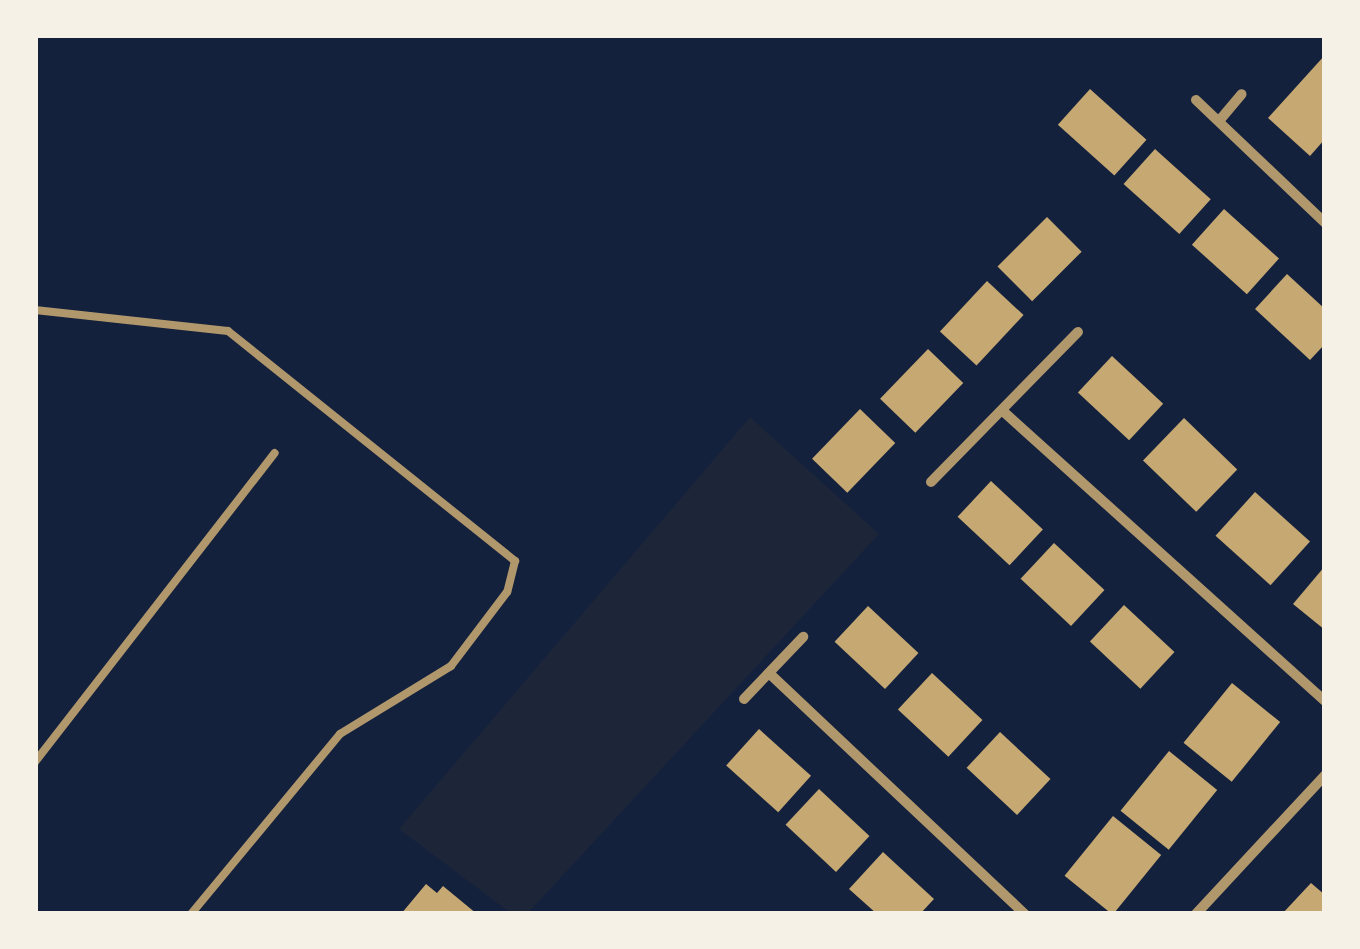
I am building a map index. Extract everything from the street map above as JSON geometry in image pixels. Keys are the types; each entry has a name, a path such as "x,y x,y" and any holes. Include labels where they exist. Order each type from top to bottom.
{"street":[{"path":"1219,121 1242,94"},
{"path":"1196,100 1325,223"},
{"path":"931,482 1004,413 1078,332"},
{"path":"1004,413 1325,701"},
{"path":"744,699 803,638"},
{"path":"770,674 1026,914"},
{"path":"1196,914 1325,775"}],"lane":[{"path":"35,310 228,331 515,561 507,592 451,666 340,734 191,914"},
{"path":"35,762 275,453"}],"shaded area":[{"path":"750,417 879,534 527,914 512,914 399,829"}],"building":[{"path":"1325,55 1325,139 1310,156 1268,118"},
{"path":"1090,89 1146,140 1114,176 1058,125"},
{"path":"1155,149 1211,199 1179,234 1124,184"},
{"path":"1224,209 1279,259 1247,294 1192,245"},
{"path":"1047,217 1082,252 1032,301 998,266"},
{"path":"1287,274 1325,309 1325,344 1310,360 1255,309"},
{"path":"987,281 1024,315 977,366 940,331"},
{"path":"928,349 963,383 915,433 880,399"},
{"path":"1112,356 1163,404 1129,440 1078,393"},
{"path":"860,409 895,443 847,493 812,459"},
{"path":"1184,418 1237,469 1196,512 1143,460"},
{"path":"991,481 1043,529 1010,565 958,517"},
{"path":"1255,492 1310,542 1271,585 1216,536"},
{"path":"1054,543 1104,590 1071,626 1021,579"},
{"path":"1325,566 1325,630 1293,604"},
{"path":"1124,605 1174,652 1140,689 1090,642"},
{"path":"868,606 918,653 885,689 835,642"},
{"path":"932,673 982,720 948,757 898,710"},
{"path":"1232,683 1280,722 1232,782 1184,743"},
{"path":"759,729 811,776 778,812 726,765"},
{"path":"1000,732 1050,779 1017,815 967,768"},
{"path":"1169,751 1217,790 1169,850 1121,811"},
{"path":"819,789 869,836 836,872 786,825"},
{"path":"1113,816 1161,855 1113,914 1065,876"},
{"path":"883,852 934,899 920,914 877,914 849,889"},
{"path":"1311,883 1325,895 1325,914 1282,914"},
{"path":"426,884 437,893 443,886 477,914 401,914"}]}
